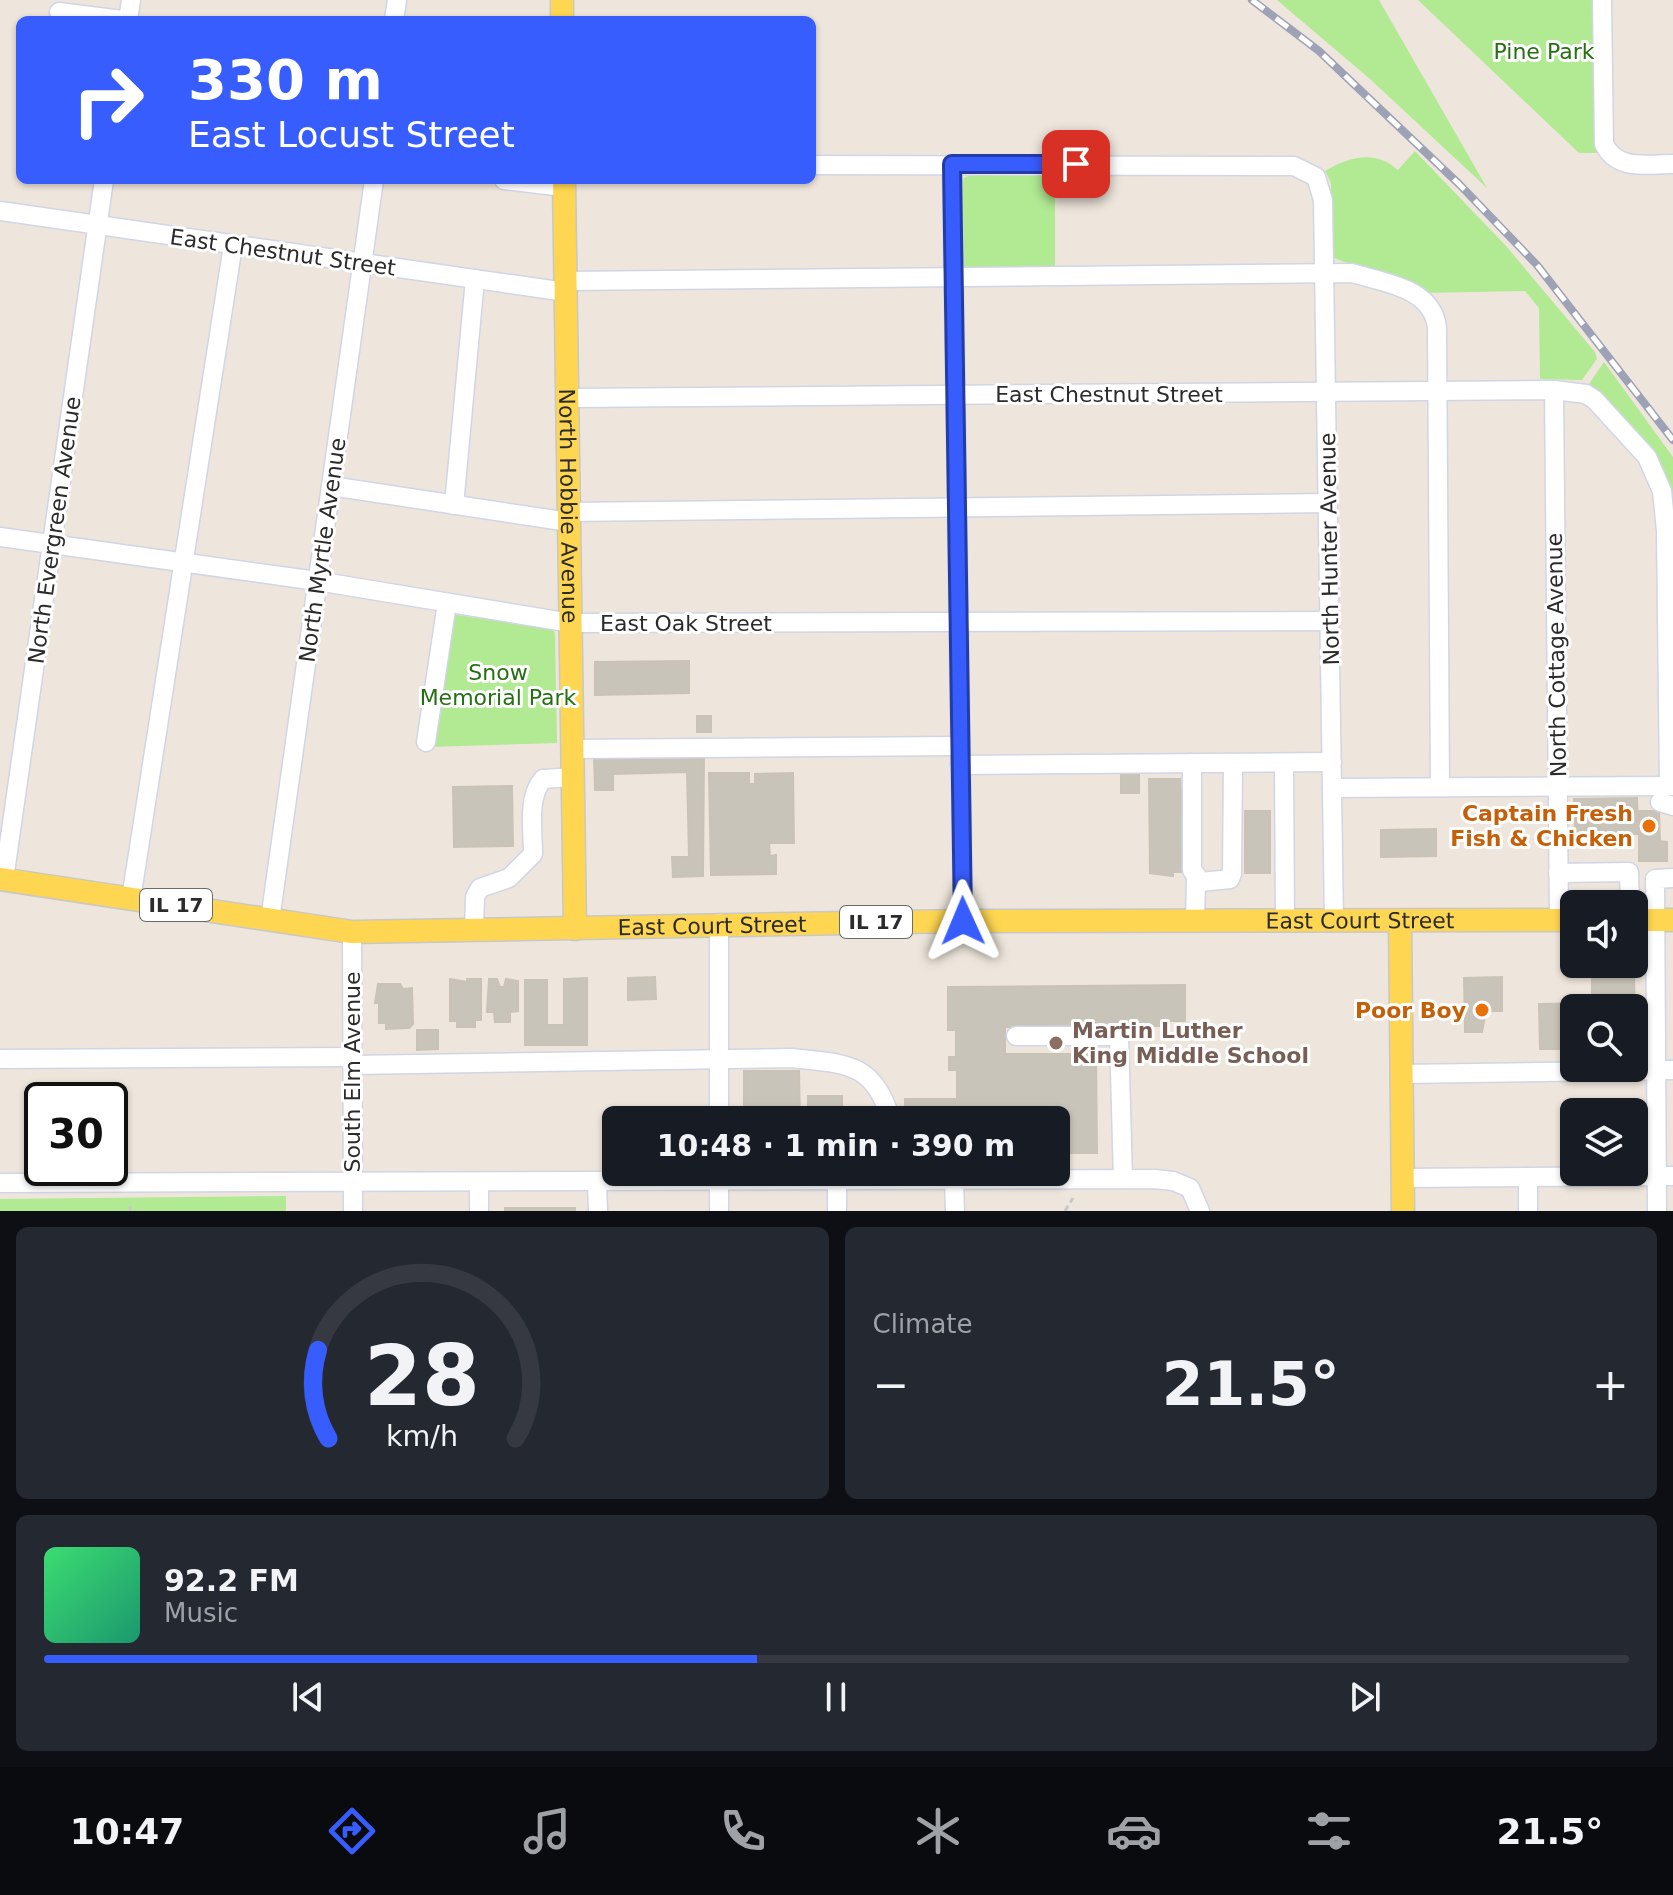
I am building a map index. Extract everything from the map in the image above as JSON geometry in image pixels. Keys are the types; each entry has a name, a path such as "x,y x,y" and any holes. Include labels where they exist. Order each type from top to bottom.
{"main road":[{"name":"North Hobbie Avenue","path":"564,184 575,929"},
{"name":"East Court Street","path":"2,879 352,932 575,929 719,923 1560,920"},
{"path":"1400,921 1403,1211"}],"street":[{"path":"1602,0 1604,144 1616,161 1624,164 1673,164"},
{"path":"59,12 92,16"},
{"path":"816,165 952,164 963,921"},
{"name":"North Hunter Avenue","path":"952,164 1294,166 1316,177 1323,200 1325,273 1334,922"},
{"name":"North Evergreen Avenue","path":"2,879 103,184"},
{"name":"North Myrtle Avenue","path":"270,920 373,184"},
{"name":"East Chestnut Street","path":"0,211 363,264 566,287 954,277 1352,273 1410,291 1428,302 1436,313 1440,787"},
{"path":"131,899 233,245"},
{"path":"454,505 475,279"},
{"name":"East Chestnut Street","path":"567,398 1554,390 1586,394 1647,457 1662,491 1666,531 1669,795"},
{"name":"North Cottage Avenue","path":"1554,390 1558,873 1561,890"},
{"path":"331,486 454,505 569,517 956,507 1328,503"},
{"name":"East Oak Street","path":"0,537 317,581 571,623 1330,621"},
{"path":"426,742 447,603"},
{"path":"572,749 960,755 1192,763 1332,762"},
{"path":"1192,763 1195,922"},
{"path":"1196,879 1219,882 1230,879 1233,763"},
{"path":"1284,763 1285,922"},
{"path":"474,931 475,897 480,888 509,878 533,854 533,804 537,785 543,779 573,777"},
{"path":"1332,788 1557,787 1669,795"},
{"path":"1558,873 1629,872 1630,890"},
{"path":"1657,1211 1665,1176 1665,1070 1664,978 1654,920 1655,879 1673,878"},
{"path":"719,923 719,1106"},
{"name":"South Elm Avenue","path":"352,932 353,1211"},
{"path":"1016,1036 1119,1036 1123,1179"},
{"path":"0,1059 719,1061 747,1056 849,1064 874,1080 885,1106"},
{"path":"1402,1074 1665,1070"},
{"path":"1403,1178 1665,1176"},
{"path":"1528,1177 1528,1211"},
{"path":"1070,1180 1182,1183 1196,1194 1200,1211"},
{"path":"0,1183 602,1183"},
{"path":"597,1183 598,1211"},
{"path":"479,1184 479,1211"},
{"path":"719,1186 719,1211"},
{"path":"837,1211 838,1186"},
{"path":"954,1186 955,1211"}],"path":[{"path":"1065,1211 1073,1198"}],"green space":[{"path":"1277,0 1379,0 1487,188 1370,79"},
{"name":"Pine Park","path":"1418,0 1596,0 1598,153 1579,153"},
{"path":"1415,151 1506,246 1595,352 1597,359 1582,380 1540,379 1539,308 1525,291 1422,293 1332,257 1331,183 1325,171 1362,157 1381,159 1398,170"},
{"path":"1055,172 1055,271 961,272 961,180 973,173"},
{"path":"1604,362 1673,457 1673,779 1668,494 1587,387"},
{"name":"Snow Memorial Park","path":"450,614 552,629 555,633 557,743 430,747"},
{"path":"286,1196 286,1211 0,1211 0,1199"}],"building":[{"path":"689,661 689,693 595,695 595,662"},
{"path":"697,716 711,716 711,732 697,732"},
{"path":"704,753 703,876 673,877 672,857 689,857 687,772 613,774 613,790 595,790 594,756"},
{"path":"709,773 749,773 749,784 755,784 755,774 793,773 794,843 769,843 770,856 776,855 776,874 711,875"},
{"path":"1121,774 1139,774 1139,793 1121,793"},
{"path":"1149,779 1180,779 1185,849 1181,849 1182,872 1173,872 1173,876 1150,873"},
{"path":"512,786 513,846 454,847 453,787"},
{"path":"1637,798 1638,834 1575,833 1574,799"},
{"path":"1245,811 1270,811 1270,873 1245,873"},
{"name":"Captain Fresh Fish & Chicken","path":"1639,811 1659,811 1660,841 1667,842 1667,861 1639,861"},
{"path":"1436,829 1436,856 1381,857 1381,830"},
{"path":"655,977 656,999 628,1000 628,978"},
{"path":"1502,977 1502,1011 1486,1011 1482,1032 1465,1032 1464,978"},
{"path":"587,978 587,1045 525,1045 525,980 547,980 547,1025 564,1025 564,979"},
{"path":"1592,978 1634,978 1634,994 1592,994"},
{"path":"450,979 467,982 467,979 481,979 481,1020 475,1020 475,1027 457,1027 457,1021 450,1021"},
{"path":"489,979 497,979 500,987 504,987 506,979 518,981 518,1011 510,1012 510,1022 495,1022 494,1012 487,1012"},
{"path":"378,984 400,984 403,989 412,988 413,1024 409,1028 386,1029 386,1023 379,1023 379,1003 375,1003"},
{"path":"1185,985 1185,1021 1165,1021 1165,1026 1005,1027 1005,1054 1096,1054 1097,1153 1070,1153 1070,1106 905,1106 905,1099 957,1099 957,1070 949,1070 949,1057 956,1057 956,1030 948,1030 948,987"},
{"path":"1539,1004 1560,1004 1560,1049 1540,1049"},
{"path":"417,1030 438,1030 438,1049 417,1050"},
{"path":"744,1071 799,1071 800,1106 744,1106"},
{"path":"808,1096 842,1096 842,1106 808,1106"},
{"path":"505,1208 575,1208 575,1211 505,1211"}],"railway":[{"path":"1252,0 1319,51 1459,184 1537,265 1673,440"}],"place":[{"name":"Captain Fresh Fish & Chicken","path":"1649,826"},
{"name":"Poor Boy","path":"1482,1010"},
{"name":"Martin Luther King Middle School","path":"1056,1043"}],"route":[{"path":"963,921 952,164 1076,164"}]}
